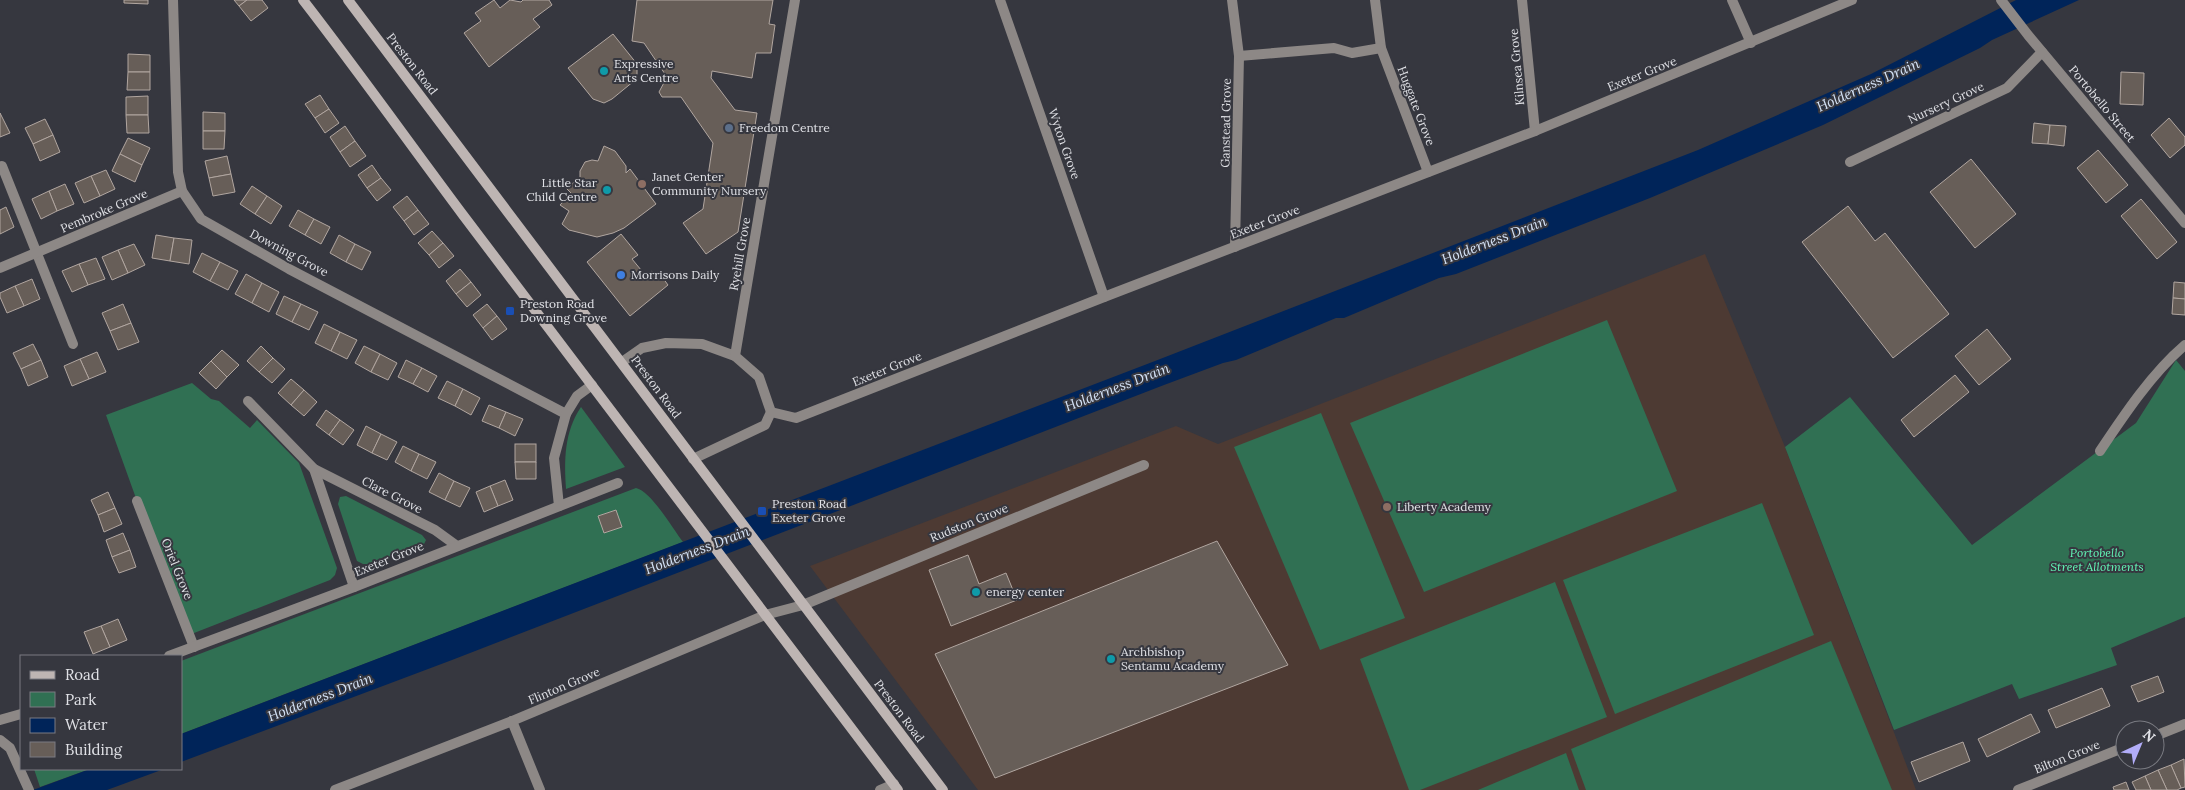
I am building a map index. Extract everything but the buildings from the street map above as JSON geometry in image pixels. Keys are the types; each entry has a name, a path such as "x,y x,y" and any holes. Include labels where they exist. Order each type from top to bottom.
{"street":[{"name":"Downing Grove","path":"174,0 178,172 182,191 201,219 289,269 566,414"},
{"path":"303,0 730,570 896,787 880,790"},
{"name":"Preston Road","path":"348,0 622,362 724,502 943,790"},
{"name":"Ryehill Grove","path":"735,356 795,0"},
{"name":"Wyton Grove","path":"1000,0 1104,297"},
{"name":"Ganstead Grove","path":"1232,0 1239,56 1235,246"},
{"name":"Huggate Grove","path":"1375,0 1381,48 1428,172"},
{"name":"Kilnsea Grove","path":"1522,0 1535,131"},
{"path":"1732,0 1751,43"},
{"name":"Exeter Grove","path":"771,412 796,418 1535,131 1852,0"},
{"name":"Portobello Street","path":"2001,0 2042,52 2185,222"},
{"path":"1239,56 1334,48 1352,53 1381,48"},
{"name":"Nursery Grove","path":"1850,162 2007,88 2042,52"},
{"path":"2,166 73,344"},
{"name":"Pembroke Grove","path":"0,268 182,191"},
{"path":"622,362 642,348 666,343 702,344 735,356 758,377 771,412 765,425 694,460"},
{"path":"2100,451 2125,413 2175,354 2185,345"},
{"path":"559,506 554,458 566,414 577,396 592,385"},
{"name":"Clare Grove","path":"248,401 314,469 435,530 458,546"},
{"name":"Rudston Grove","path":"803,605 1144,465"},
{"name":"Clare Grove","path":"314,469 354,587"},
{"name":"Exeter Grove","path":"172,655 354,587 618,483"},
{"name":"Oriel Grove","path":"137,501 194,647"},
{"name":"Flinton Grove","path":"335,790 512,722 765,615 803,605"},
{"path":"0,720 20,714"},
{"path":"512,722 540,790"},
{"path":"2165,732 2185,724"},
{"path":"0,740 10,748 29,790"},
{"name":"Bilton Grove","path":"2018,790 2115,752"}],"shaded area":[{"name":"Liberty Academy","path":"1705,254 1785,447 1916,790 978,790 810,566 1176,426 1218,444"}],"green space":[{"path":"1607,320 1677,491 1424,592 1350,423"},
{"name":"Portobello Street Allotments","path":"2176,360 2185,371 2185,617 2111,648 2117,665 2019,699 2012,684 1894,730 1785,447 1850,397 1972,545 2136,423"},
{"path":"192,383 211,399 219,401 250,428 257,420 299,463 337,568 335,575 330,580 189,635 106,415"},
{"path":"581,407 625,467 566,489 566,447 571,426"},
{"path":"1321,413 1405,618 1320,650 1234,447"},
{"path":"636,488 655,503 683,542 182,734 182,661"},
{"path":"346,496 422,535 426,540 424,544 371,564 363,564 357,561 338,504 340,497"},
{"path":"1762,503 1814,635 1615,714 1563,580"},
{"path":"1555,582 1607,717 1420,790 1409,790 1360,659"},
{"path":"1831,641 1892,790 1586,790 1571,749"},
{"path":"1566,753 1579,790 1478,790"},
{"path":"34,770 87,770 40,787"}],"water":[{"name":"Holderness Drain","path":"2016,0 2079,0 1992,40 1980,48 1823,125 1650,198 1456,274 1439,278 1344,318 1336,318 1236,360 1164,385 452,660 182,762 182,734 1155,361 1698,150 1871,74"},
{"path":"87,770 161,770 107,790 33,790"}],"place":[{"name":"Expressive Arts Centre","path":"604,71"},
{"name":"Freedom Centre","path":"729,128"},
{"name":"Janet Genter Community Nursery","path":"642,184"},
{"name":"Little Star Child Centre","path":"607,190"},
{"name":"Morrisons Daily","path":"621,275"},
{"name":"Preston Road Downing Grove","path":"510,311"},
{"name":"Liberty Academy","path":"1387,507"},
{"name":"Preston Road Exeter Grove","path":"762,511"},
{"name":"energy center","path":"976,592"},
{"name":"Archbishop Sentamu Academy","path":"1111,659"}]}
